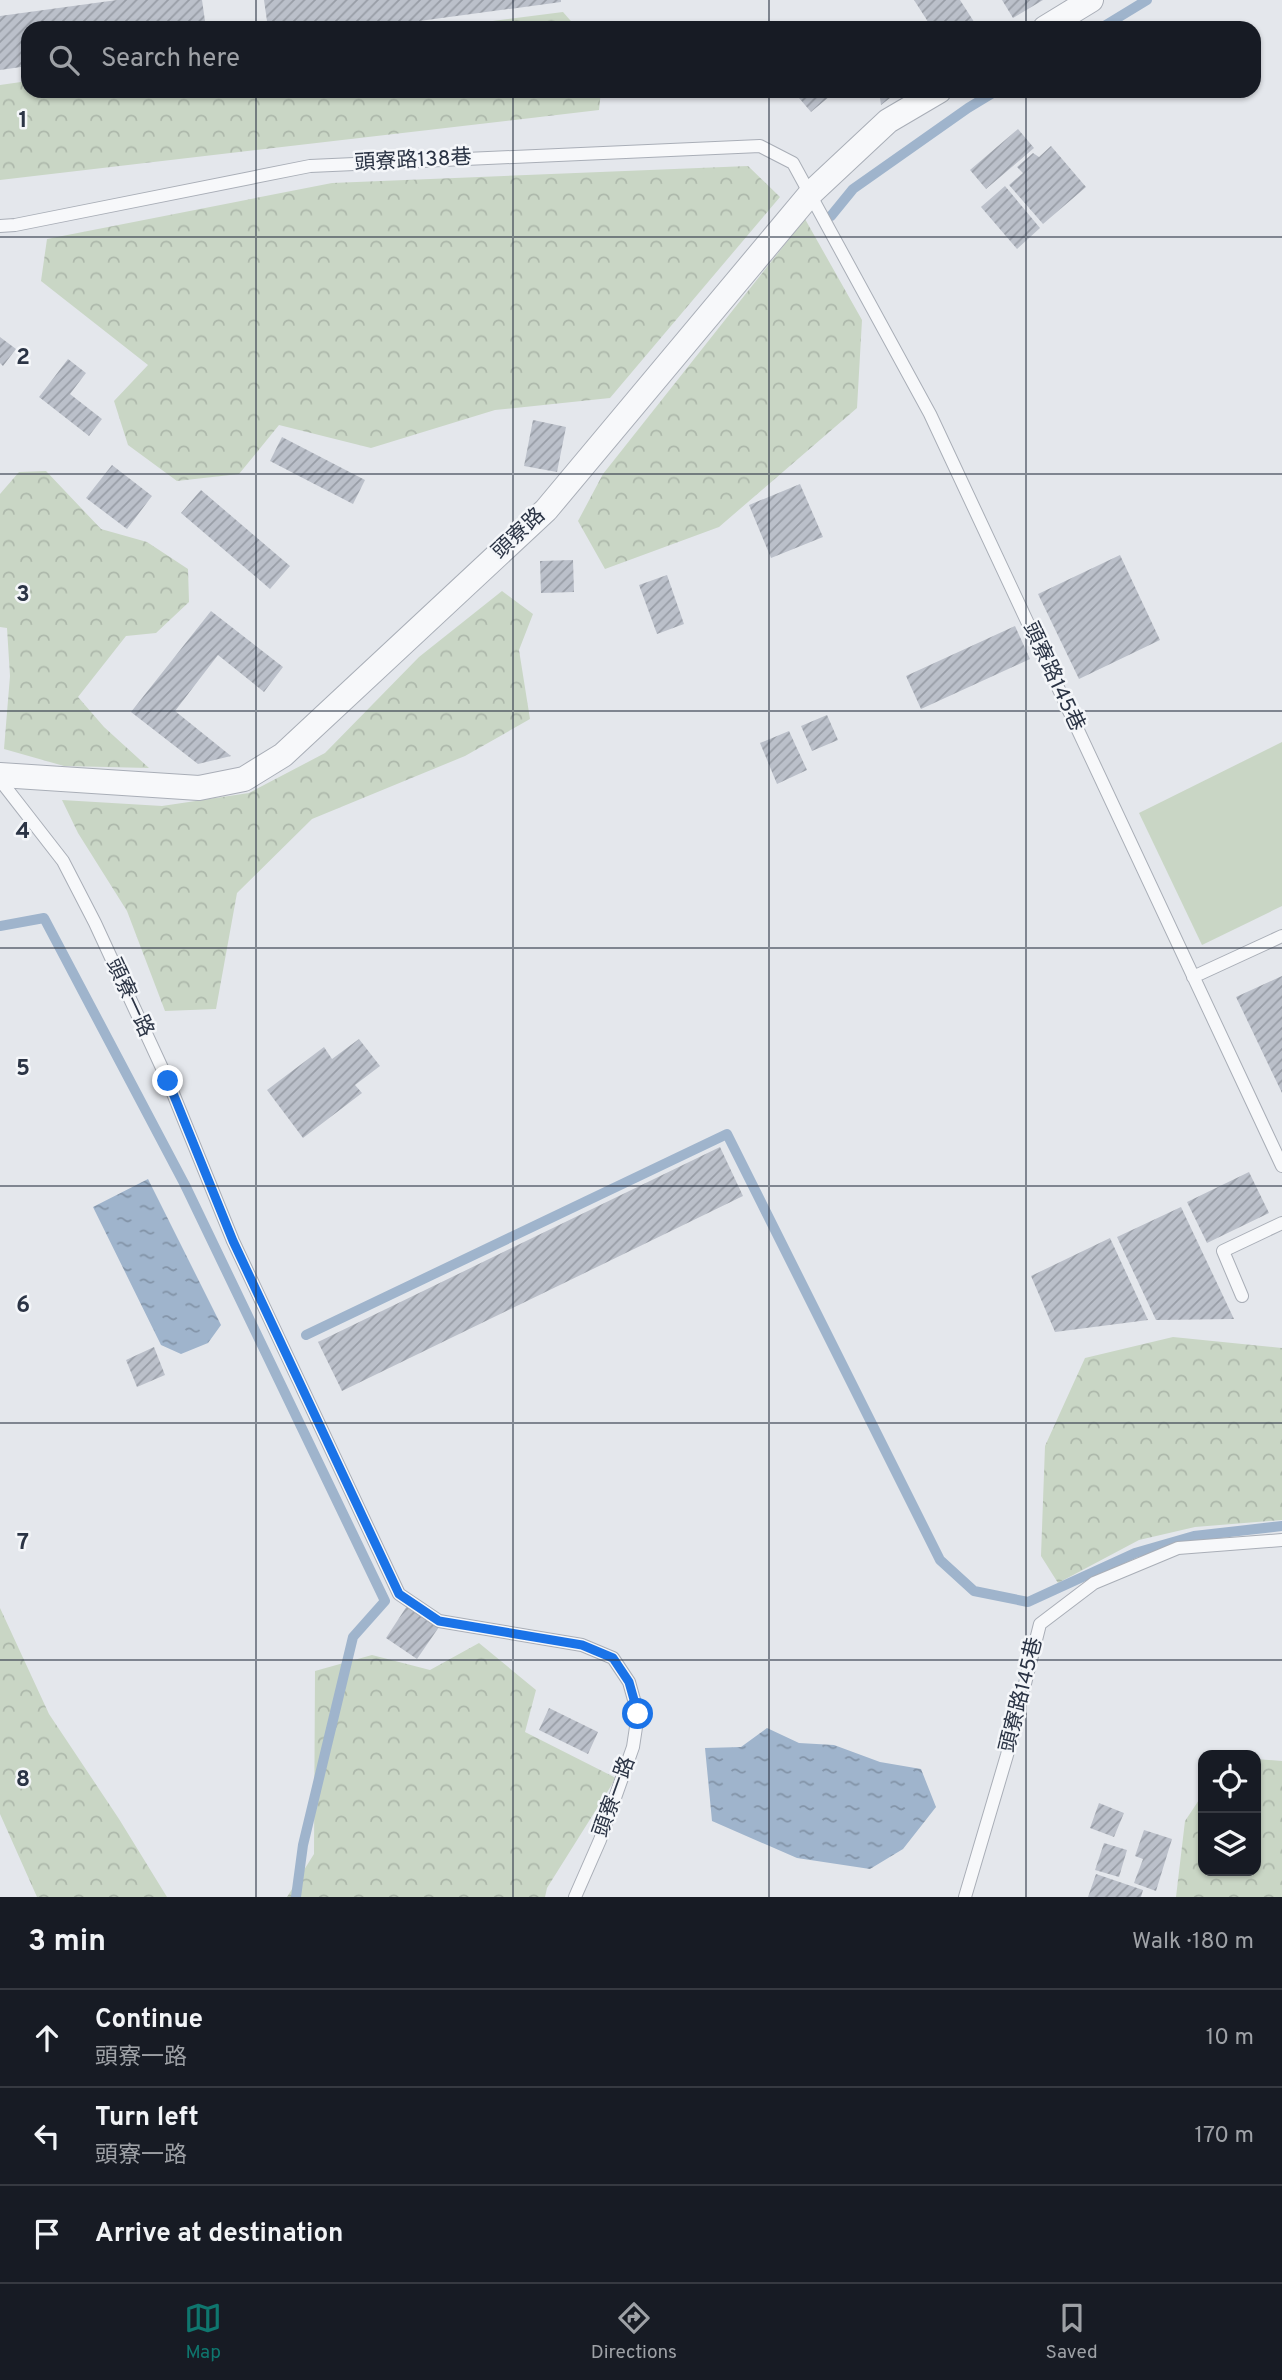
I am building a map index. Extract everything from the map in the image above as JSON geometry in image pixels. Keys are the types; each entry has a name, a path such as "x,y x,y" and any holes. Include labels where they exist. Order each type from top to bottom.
{"street":[{"path":"1056,21 1091,0"},
{"name":"頭寮路","path":"0,778 200,788 244,779 283,755 546,510 811,194 888,121 927,98"}],"lane":[{"name":"頭寮路138巷","path":"0,226 310,166 760,146 793,163 811,194"},
{"name":"頭寮路145巷","path":"811,194 930,414 1282,1166"},
{"name":"頭寮一路","path":"0,778 62,861 95,923 168,1081 233,1241 399,1594 439,1621 582,1645 613,1658 629,1682 638,1714 633,1746 600,1840 575,1897"},
{"path":"1193,977 1282,936"},
{"path":"1242,1296 1223,1251 1282,1223"},
{"name":"頭寮路145巷","path":"965,1897 1007,1755 1040,1624 1094,1583 1178,1548 1282,1540"}],"green space":[{"path":"563,12 571,21 493,21"},
{"path":"21,82 21,98 600,98 599,110 0,180 0,85"},
{"path":"748,166 780,197 610,398 495,410 371,448 279,425 239,474 177,481 128,445 114,401 148,365 41,281 47,239 332,183"},
{"path":"805,219 862,320 857,408 719,527 605,569 578,521 603,474"},
{"path":"46,471 101,529 147,542 188,569 189,602 156,633 126,636 78,697 104,727 149,768 64,766 4,749 10,676 7,628 0,627 0,494 19,472"},
{"path":"502,591 533,614 519,650 530,719 465,756 312,819 237,893 216,1009 165,1011 127,911 78,833 62,800 162,806 249,793 325,753 419,657"},
{"path":"1282,742 1282,906 1202,945 1139,813"},
{"path":"1173,1337 1282,1348 1282,1520 1195,1527 1139,1540 1058,1583 1041,1556 1045,1446 1085,1358"},
{"path":"0,1608 49,1714 167,1897 37,1897 0,1814"},
{"path":"479,1643 536,1690 525,1732 616,1778 547,1888 545,1897 287,1897 314,1854 315,1671 372,1655 430,1670"},
{"path":"1261,1759 1282,1761 1282,1897 1176,1897 1185,1821 1198,1802 1198,1876 1261,1876"}],"water":[{"path":"148,1179 221,1325 208,1343 181,1354 161,1345 93,1207"},
{"path":"767,1728 799,1743 834,1745 880,1762 921,1769 936,1807 903,1849 870,1869 797,1858 712,1821 705,1748 741,1747"}],"building":[{"path":"117,0 202,0 205,21 21,21 21,67 0,70 0,16"},
{"path":"264,0 561,0 420,21 267,21"},
{"path":"914,0 960,0 974,21 928,21"},
{"path":"1002,0 1043,0 1013,18"},
{"path":"799,98 828,98 811,112"},
{"path":"880,98 890,98 881,105"},
{"path":"1018,129 1034,148 986,189 970,170"},
{"path":"1051,146 1086,187 1043,224 1009,185 1023,173 1017,167 1033,153 1039,157"},
{"path":"1005,186 1040,228 1017,249 981,207"},
{"path":"0,337 16,349 3,366 0,363"},
{"path":"68,359 86,373 70,394 102,419 89,436 39,397"},
{"path":"533,420 566,427 557,472 524,466"},
{"path":"282,437 365,480 353,504 270,461"},
{"path":"112,465 152,496 127,529 86,498"},
{"path":"800,484 823,537 771,558 749,505"},
{"path":"201,490 290,566 270,589 181,513"},
{"path":"1120,555 1160,640 1079,679 1038,594"},
{"path":"573,560 574,592 541,593 540,561"},
{"path":"667,575 684,624 657,634 639,585"},
{"path":"211,611 283,667 264,692 218,655 175,711 231,756 198,764 131,712"},
{"path":"1015,626 1030,659 921,709 906,676"},
{"path":"827,715 838,740 812,751 801,726"},
{"path":"789,731 807,770 777,784 760,743"},
{"path":"1282,976 1282,1093 1236,997"},
{"path":"359,1039 380,1066 355,1085 362,1093 303,1138 267,1090 324,1047 332,1059"},
{"path":"720,1147 743,1196 342,1391 318,1342"},
{"path":"1249,1172 1269,1213 1207,1243 1187,1202"},
{"path":"1181,1207 1234,1319 1156,1320 1117,1237"},
{"path":"1110,1238 1148,1320 1055,1332 1031,1276"},
{"path":"154,1347 165,1375 137,1387 126,1360"},
{"path":"407,1606 439,1627 417,1659 386,1638"},
{"path":"549,1708 598,1732 588,1754 539,1730"},
{"path":"1099,1803 1124,1813 1114,1837 1090,1828"},
{"path":"1144,1830 1172,1839 1156,1891 1134,1883 1143,1859 1135,1856"},
{"path":"1104,1843 1127,1850 1119,1877 1095,1870"},
{"path":"1096,1874 1143,1890 1141,1897 1088,1897"}],"waterway":[{"path":"1112,21 1147,0"},
{"path":"831,216 853,189 984,98"},
{"path":"0,926 44,918 185,1185 385,1601 353,1637 303,1845 296,1897"},
{"path":"306,1335 727,1134 940,1560 974,1591 1028,1602 1135,1553 1194,1536 1282,1526"}],"route":[{"path":"168,1081 233,1241 399,1594 439,1621 582,1645 613,1658 629,1682 638,1714"}]}
